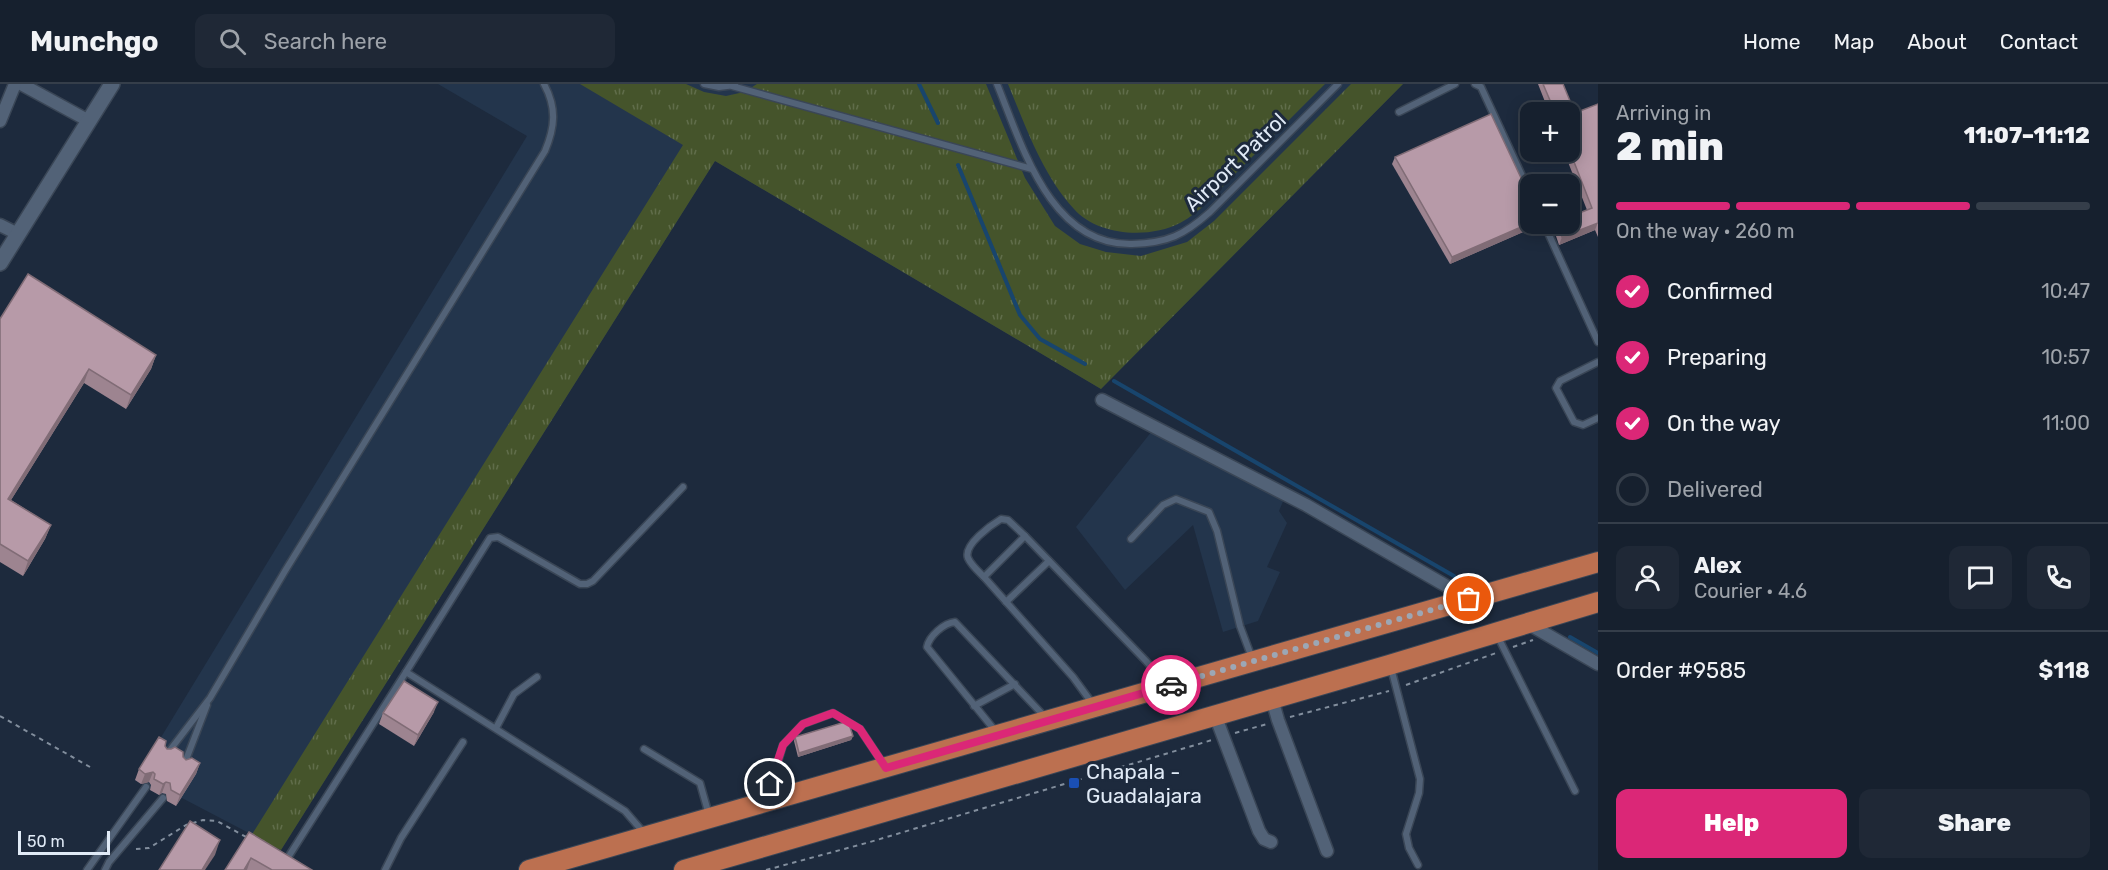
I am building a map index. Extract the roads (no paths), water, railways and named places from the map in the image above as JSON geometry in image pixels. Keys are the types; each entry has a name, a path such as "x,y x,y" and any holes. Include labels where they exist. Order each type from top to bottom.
{"highway":[{"path":"529,870 1598,562"},
{"path":"684,870 1389,665 1500,641 1527,622 1598,602"}],"street":[{"path":"0,121 15,84"},
{"path":"21,84 89,121"},
{"path":"0,262 112,84"},
{"path":"0,225 18,234"},
{"path":"1102,400 1306,505 1469,599"},
{"path":"1527,622 1598,664"},
{"path":"1272,699 1327,851"},
{"path":"1215,715 1259,831 1264,839 1271,842"}],"lane":[{"path":"166,755 210,698 545,151 552,135 554,112 544,84"},
{"path":"704,84 719,87 735,85 1032,169"},
{"name":"Airport Patrol","path":"997,84 1032,169 1051,200 1068,221 1085,232 1125,244 1146,244 1168,240 1188,231 1210,212 1338,84"},
{"path":"1399,112 1455,84"},
{"path":"1475,84 1481,87 1521,174"},
{"path":"1549,234 1598,342"},
{"path":"1598,362 1560,381 1556,388 1574,422 1584,425 1598,418"},
{"path":"304,870 287,859 490,538 498,537 580,584 586,584 594,581 683,487"},
{"path":"1131,539 1163,505 1176,499 1209,512 1217,531 1240,626 1253,661"},
{"path":"1095,707 1073,677 968,559 971,543 1001,519 1008,520 1025,536 1146,661 1167,686"},
{"path":"984,578 1025,536"},
{"path":"1006,602 1049,561"},
{"path":"999,735 927,647 928,640 948,623 955,622 1049,720"},
{"path":"1500,641 1575,791"},
{"path":"1389,665 1397,688 1419,779 1419,793 1406,834 1409,848 1418,865"},
{"path":"406,672 625,811 647,836"},
{"path":"496,728 514,694 537,677"},
{"path":"974,706 1015,684"},
{"path":"184,766 210,698"},
{"path":"765,802 783,745 803,724 833,713 860,729 886,768"},
{"path":"385,870 401,838 463,742"},
{"path":"644,749 700,783 711,818"},
{"path":"87,870 146,787"},
{"path":"105,870 109,862 163,798"}],"waterway":[{"path":"919,84 938,123"},
{"path":"958,165 1020,315 1040,339 1085,364"},
{"path":"1114,381 1454,576"},
{"path":"1570,637 1598,653"}],"place":[{"name":"Chapala - Guadalajara","path":"1074,783"}]}
